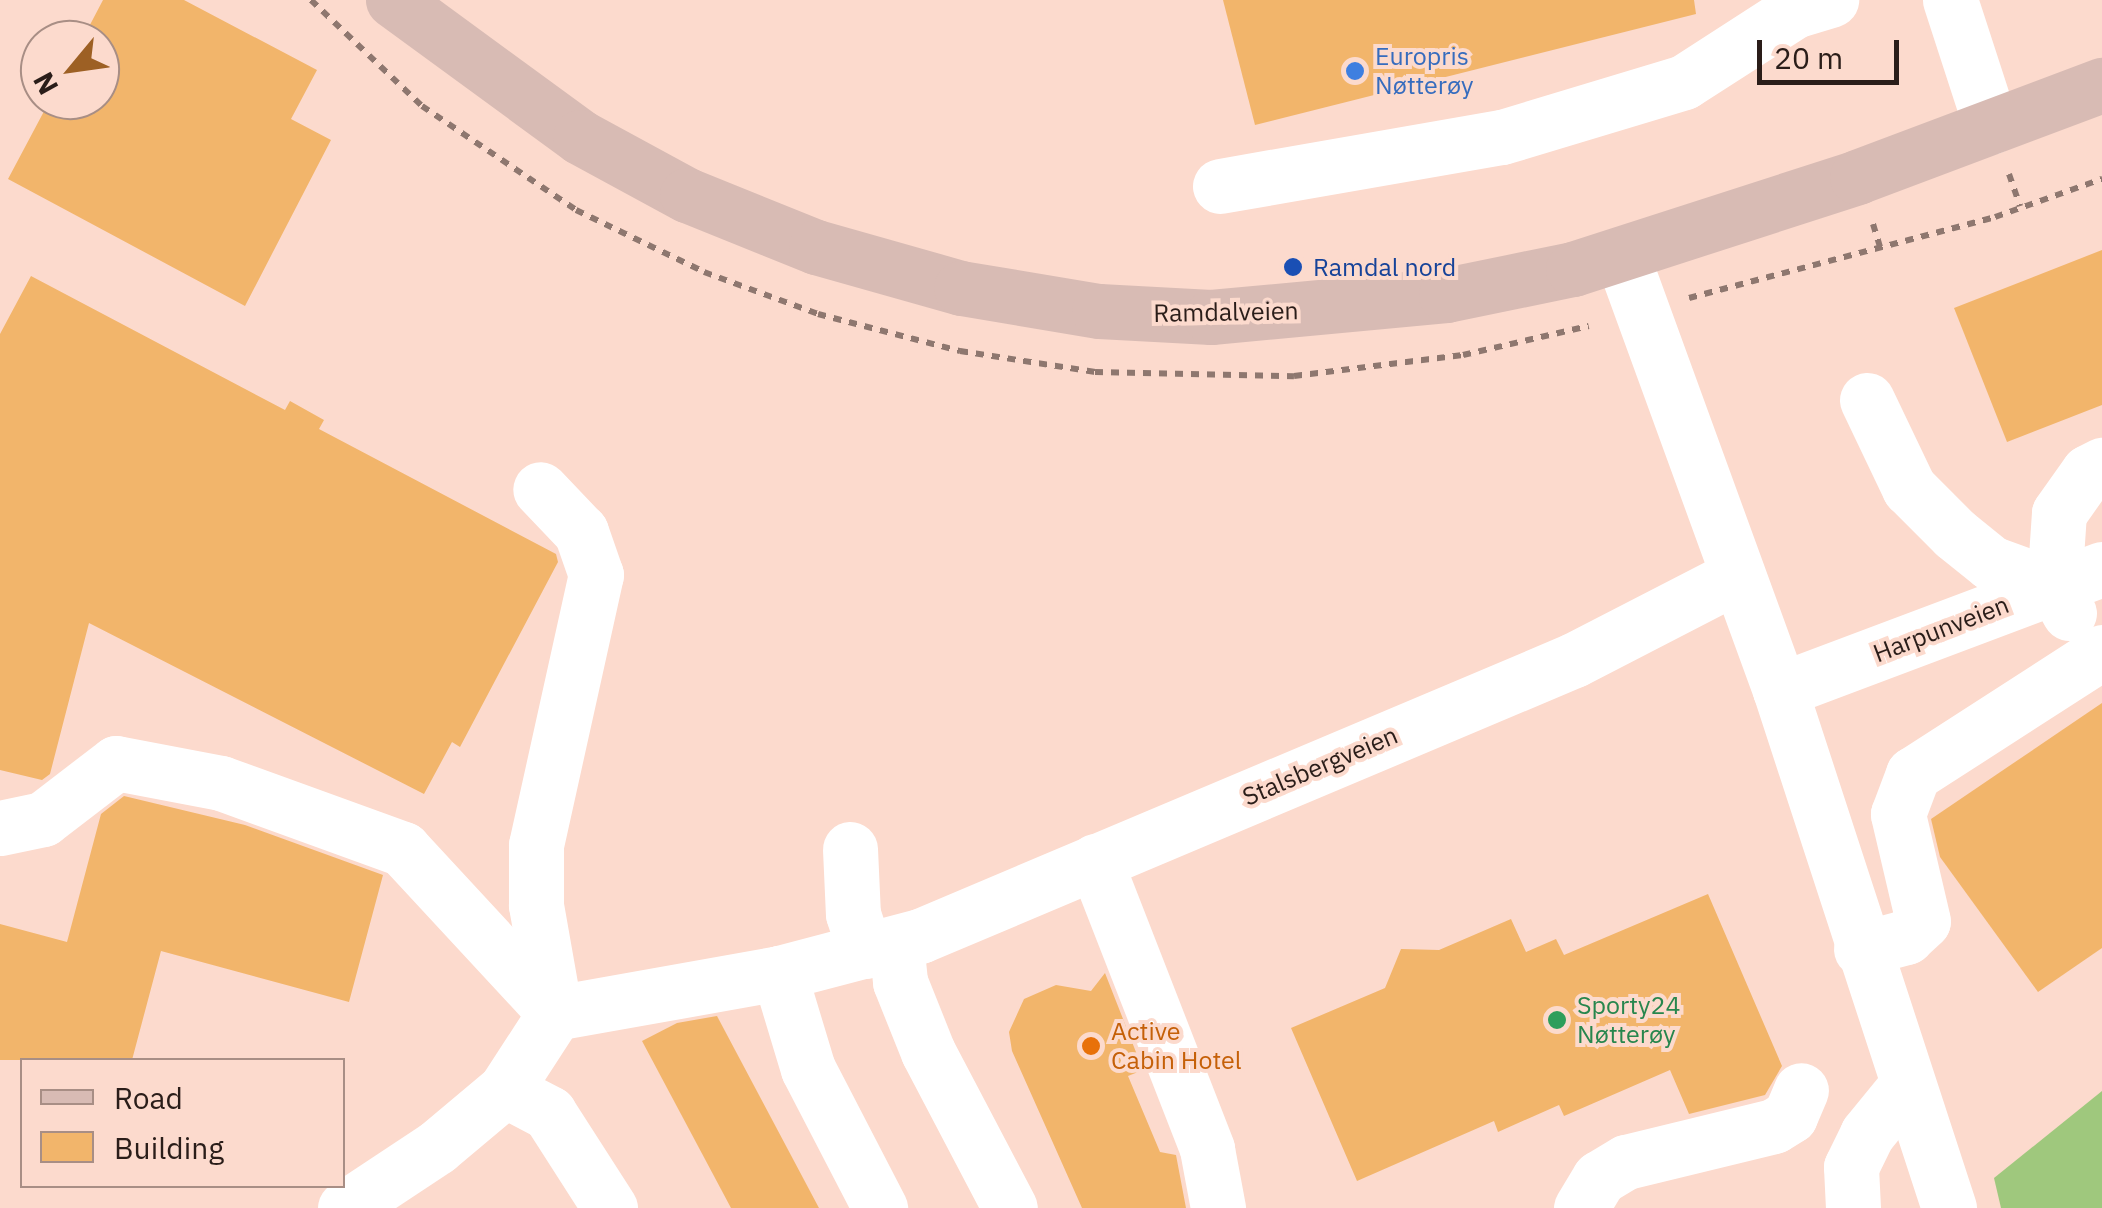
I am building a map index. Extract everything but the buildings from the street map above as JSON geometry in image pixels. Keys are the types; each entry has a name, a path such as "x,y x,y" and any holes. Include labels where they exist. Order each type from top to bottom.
{"main road":[{"name":"Ramdalveien","path":"393,0 527,104 686,194 816,248 961,288 1098,311 1270,315 1446,295 1622,256 2102,85"}],"street":[{"path":"1220,186 1502,137 1684,82 1794,12 1831,0"},
{"path":"1950,0 1992,126"},
{"path":"1622,256 1780,690 1861,949 1949,1208"},
{"path":"1867,400 1909,488 1955,534 1991,563 2078,578"},
{"path":"1861,949 1895,942 1923,921 1898,814 1914,774 2098,654 2059,514 2088,472 2102,465"},
{"path":"345,1208 437,1147 505,1090 555,1013 536,905 536,845 596,575 581,532 540,489"},
{"name":"Stalsbergveien","path":"555,1013 780,972 880,947 1574,660 1737,576"},
{"name":"Harpunveien","path":"1780,690 2078,578"},
{"path":"0,828 43,819 116,763 221,783 403,849 555,1013"},
{"path":"850,849 854,914 880,947 900,982 928,1052 1010,1208"},
{"path":"1095,861 1207,1149 1218,1208"},
{"path":"780,972 808,1069 880,1208"},
{"path":"1853,1208 1850,1167 1868,1134 1907,1085"},
{"path":"505,1090 549,1113 610,1208"},
{"path":"1580,1208 1599,1178 1626,1162 1774,1126 1790,1116 1801,1090"}],"path":[{"path":"1688,298 1995,216 2102,178"}],"green space":[{"path":"2102,1091 2102,1208 2001,1208 1994,1178"}],"place":[{"name":"Europris Nøtterøy","path":"1355,71"},
{"name":"Ramdal nord","path":"1293,267"},
{"name":"Sporty24 Nøtterøy","path":"1557,1020"},
{"name":"Active Cabin Hotel","path":"1091,1046"}]}
